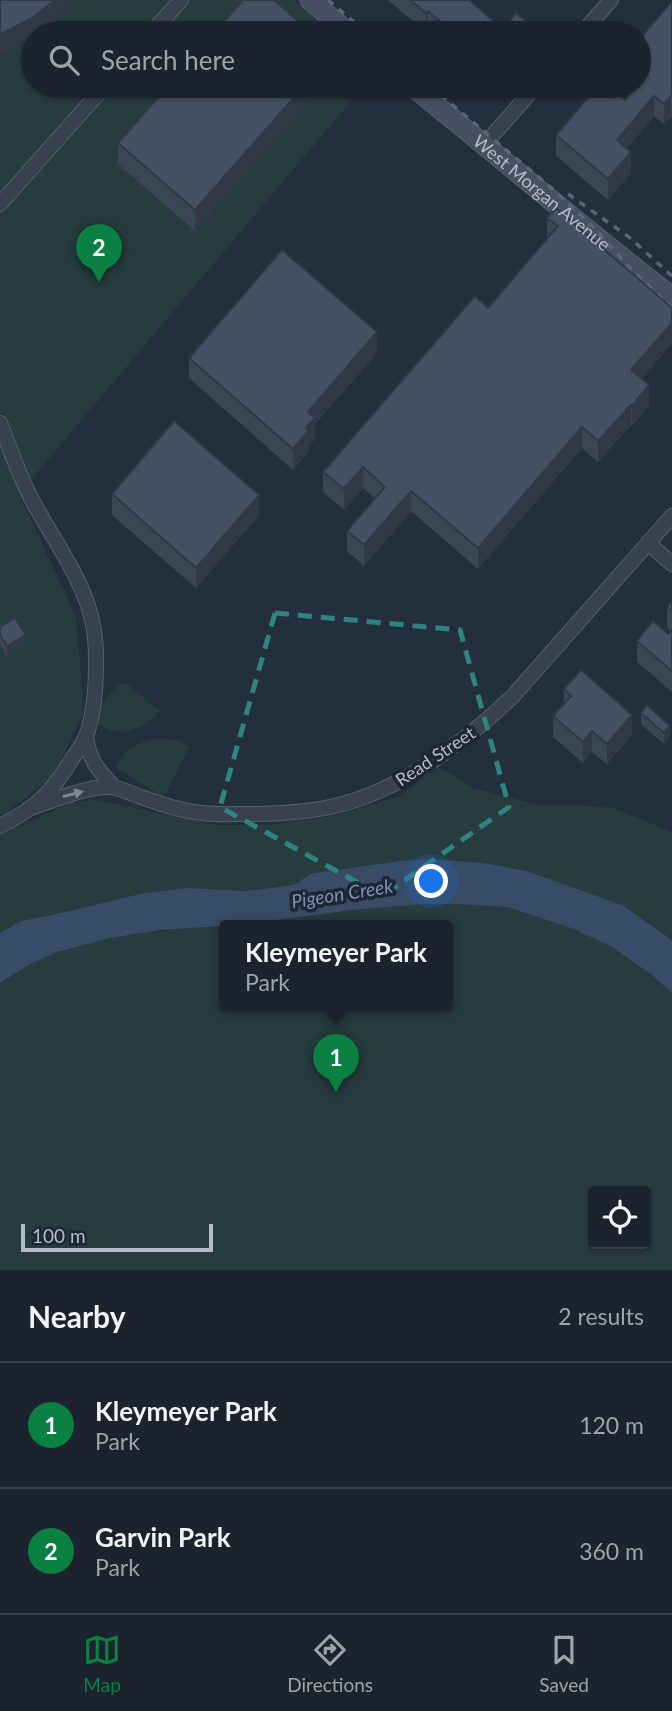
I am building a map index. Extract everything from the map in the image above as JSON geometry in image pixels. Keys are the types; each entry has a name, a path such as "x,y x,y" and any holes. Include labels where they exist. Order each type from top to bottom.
{"street":[{"path":"162,21 181,0"},
{"path":"310,0 335,21"},
{"path":"592,21 610,0"},
{"path":"0,204 94,98"},
{"name":"West Morgan Avenue","path":"427,98 672,297"},
{"path":"485,145 526,98"},
{"path":"0,424 24,483 73,572 92,621 96,673 86,736 88,752 97,769 114,787"},
{"name":"Read Street","path":"34,807 71,793 114,787 187,811 224,814 304,812 349,802 385,789 466,737 513,696 672,516"},
{"path":"648,543 672,564"},
{"path":"0,826 34,807 52,789 86,736"}],"highlighted area":[{"path":"275,613 460,630 509,807 382,896 220,807"}],"green space":[{"path":"0,0 294,0 319,21 21,21 21,98 354,98 19,494 76,617 84,712 54,775 0,818"},
{"path":"127,684 160,711 144,725 124,732 108,729 95,722 98,709 117,685"},
{"path":"158,738 179,740 189,747 166,794 160,795 115,767 133,747"},
{"path":"439,768 473,788 543,806 613,808 672,832 672,940 622,905 527,871 484,863 428,859 310,874 294,885 245,891 188,888 144,893 21,921 0,933 0,835 72,802 97,800 216,825 272,825 337,815 401,796"},
{"path":"424,904 507,907 574,929 612,947 652,975 672,993 672,1270 0,1270 0,983 42,958 98,940 139,933 219,926 219,1011 453,1011 453,920 273,920"}],"water":[{"name":"Pigeon Creek","path":"428,859 484,863 527,871 622,905 672,940 672,993 652,975 612,947 574,929 507,907 457,904 352,910 277,920 219,920 219,926 161,930 110,938 57,952 0,983 0,933 21,921 144,893 188,888 245,891 294,885 310,874"}],"building":[{"path":"0,0 55,0 32,18 0,33"},
{"path":"243,0 274,0 298,21 225,21"},
{"path":"410,0 469,0 493,21 440,21 428,11 426,13"},
{"path":"672,1 672,95 664,104 654,96 617,140 631,152 608,179 556,135 588,98 651,98 651,26"},
{"path":"516,13 526,21 510,21"},
{"path":"157,98 293,98 195,210 118,143"},
{"path":"556,208 672,308 672,323 631,370 649,385 598,441 582,427 478,548 411,491 364,545 347,531 385,487 363,467 344,489 323,472 475,296 488,308 558,226 547,218"},
{"path":"282,250 377,332 308,412 315,418 293,449 189,358"},
{"path":"174,421 259,495 196,568 112,494"},
{"path":"15,618 26,635 7,646 0,635 0,627"},
{"path":"653,621 668,634 672,630 672,671 637,641"},
{"path":"581,670 632,715 607,744 592,731 583,742 553,716 571,696 564,689"},
{"path":"647,705 670,726 664,733 641,713"}],"railway":[{"path":"328,0 353,21"},
{"path":"444,98 548,185 672,308"},
{"path":"568,194 629,237 672,276"}],"place":[{"name":"Garvin Park","path":"99,282"},
{"name":"Kleymeyer Park","path":"336,1092"}]}
